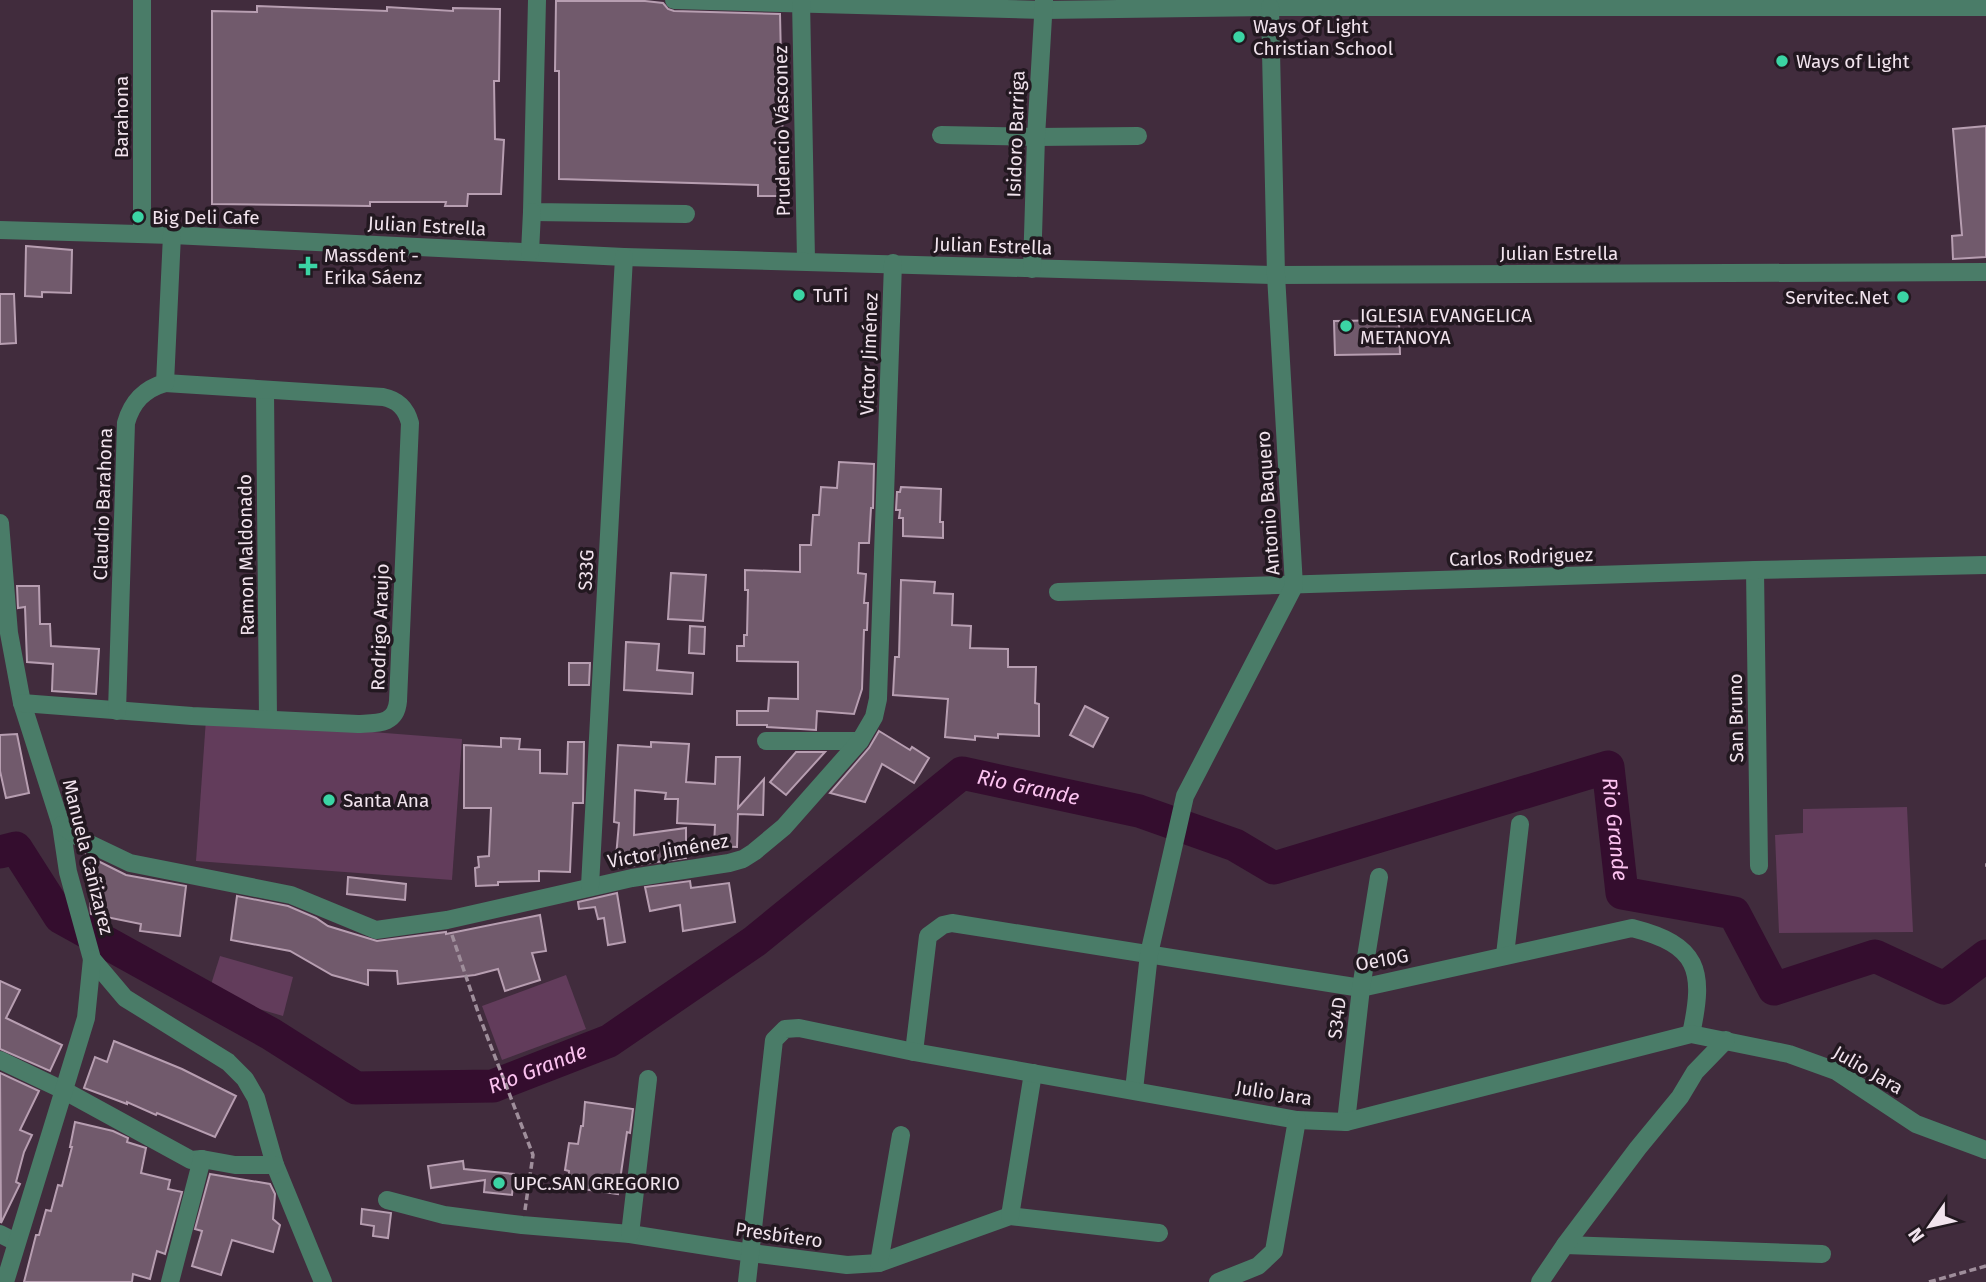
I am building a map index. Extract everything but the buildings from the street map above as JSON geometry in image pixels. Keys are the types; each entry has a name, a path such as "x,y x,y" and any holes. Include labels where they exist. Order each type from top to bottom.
{"street":[{"name":"Barahona","path":"142,0 142,234"},
{"path":"530,252 537,0"},
{"path":"674,0 1270,7 1986,8"},
{"name":"Prudencio Vásconez","path":"801,2 806,260"},
{"name":"Isidoro Barriga","path":"1032,269 1043,5"},
{"name":"Antonio Baquero","path":"1134,1090 1149,954 1185,796 1294,586 1276,275 1270,7"},
{"path":"942,135 1138,136"},
{"path":"532,212 686,214"},
{"name":"Julian Estrella","path":"0,230 172,235 624,257 1276,275 1986,272"},
{"path":"165,383 172,235"},
{"name":"S33G","path":"590,886 624,257"},
{"name":"Victor Jiménez","path":"61,825 86,842 130,863 291,895 376,930 447,919 590,886 743,859 754,852 784,827 860,741 874,718 878,699 893,263"},
{"name":"Rodrigo Araujo","path":"22,703 117,711 380,723 395,713 399,687 410,423 404,407 390,398 165,383"},
{"name":"Claudio Barahona","path":"117,711 126,423 130,409 142,394 153,386 165,383"},
{"name":"Ramon Maldonado","path":"265,391 268,719"},
{"name":"Manuela Cañizarez","path":"0,523 5,633 22,703 61,825 68,872 92,959 125,998 228,1062 245,1079 256,1098 275,1165 323,1282"},
{"name":"Carlos Rodriguez","path":"1058,592 1986,565"},
{"name":"San Bruno","path":"1755,570 1759,866"},
{"path":"766,741 860,741"},
{"path":"1505,955 1520,824"},
{"name":"S34D","path":"1346,1122 1361,988 1379,877"},
{"name":"Oe10G","path":"914,1052 928,936 943,925 952,923 1361,988 1632,928 1655,934 1678,945 1690,961 1698,980 1699,999 1691,1034"},
{"path":"5,1282 8,1238 65,1091 86,1018 92,959"},
{"name":"Julio Jara","path":"747,1282 774,1040 785,1029 799,1028 914,1052 1297,1120 1346,1122 1691,1034 1789,1054 1836,1072 1916,1124 1986,1150"},
{"path":"1525,1282 1543,1278 1565,1245 1680,1097 1695,1072 1726,1040"},
{"path":"0,1060 65,1091 191,1160 202,1159 235,1165 275,1165"},
{"path":"1010,1216 1033,1073"},
{"path":"630,1234 648,1079"},
{"path":"1218,1282 1258,1266 1274,1251 1297,1120"},
{"path":"879,1263 901,1135"},
{"path":"170,1282 202,1159"},
{"name":"Presbítero","path":"387,1200 444,1215 630,1234 751,1254 847,1265 879,1263 1010,1216 1159,1233"},
{"path":"1565,1245 1822,1254"}],"path":[{"path":"447,919 480,1018 533,1155 522,1225"},
{"path":"1929,1282 1986,1266"}],"shaded area":[{"name":"Santa Ana","path":"206,719 462,739 452,880 196,861"},
{"path":"1907,807 1913,932 1779,933 1775,835 1803,833 1803,809"},
{"path":"220,956 293,977 283,1016 208,994"},
{"path":"566,975 586,1029 502,1060 482,1006"}],"waterway":[{"name":"Rio Grande","path":"0,852 16,848 60,917 271,1034 356,1088 493,1086 609,1041 755,941 962,773 1139,811 1235,845 1274,868 1608,767 1622,893 1734,913 1774,989 1875,956 1944,988 1986,956"}],"place":[{"name":"Ways Of Light Christian School","path":"1239,37"},
{"name":"Ways of Light","path":"1782,61"},
{"name":"Big Deli Cafe","path":"138,217"},
{"name":"Massdent - Erika Sáenz","path":"308,266"},
{"name":"TuTi","path":"799,295"},
{"name":"Servitec.Net","path":"1903,297"},
{"name":"IGLESIA EVANGELICA METANOYA","path":"1346,326"},
{"name":"Santa Ana","path":"329,800"},
{"name":"UPC.SAN GREGORIO","path":"499,1183"}]}
